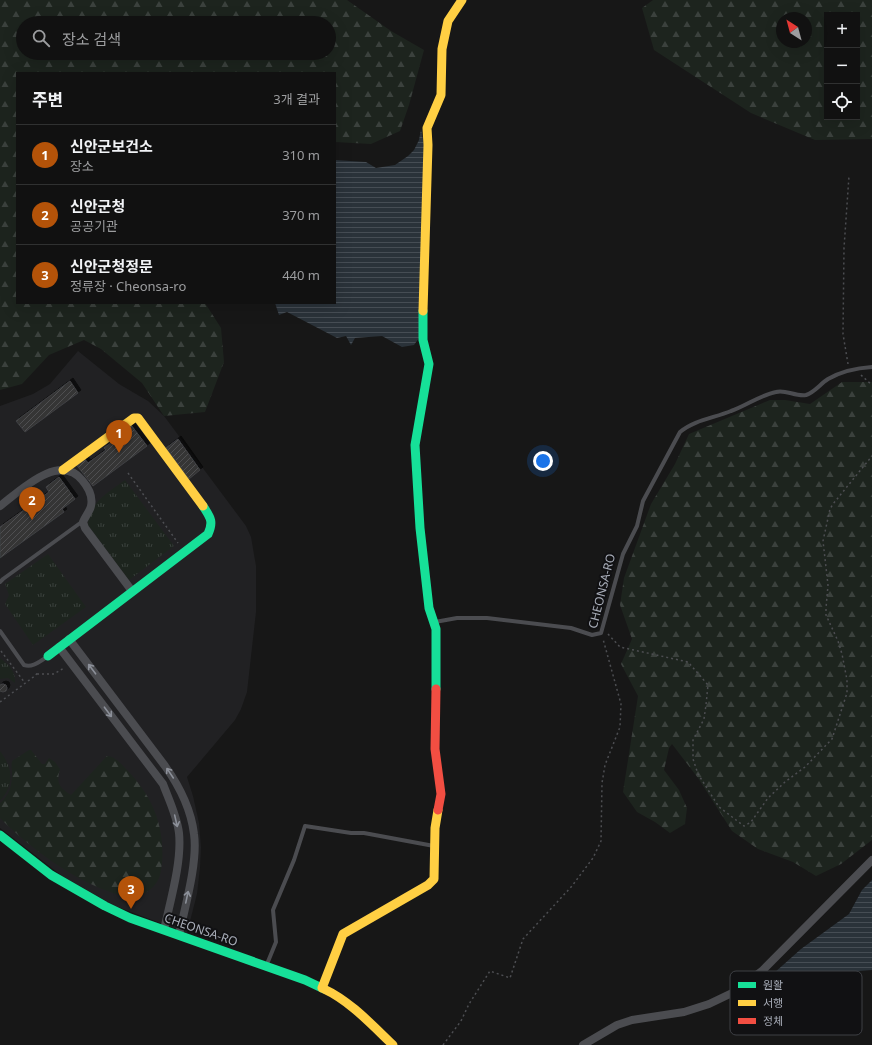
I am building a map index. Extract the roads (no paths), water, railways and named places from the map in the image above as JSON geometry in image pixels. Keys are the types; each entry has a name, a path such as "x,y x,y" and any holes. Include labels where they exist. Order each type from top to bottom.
{"street":[{"path":"322,988 343,934 428,885 434,879 435,828 441,794 436,750 436,629 429,608 420,528 415,445 429,364 423,340 428,145 427,128 441,94 442,49 448,21 462,0"},
{"path":"48,656 208,534 211,528 211,518 138,418 134,418 63,470"},
{"path":"0,506 36,479 56,470 70,471 80,477 87,486 91,496 92,506 83,522 85,528 132,591"},
{"path":"70,640 166,766 178,785 188,809 194,835 194,856 179,935"},
{"path":"59,647 163,784 173,808 179,834 179,855 164,930"},
{"name":"CHEONSA-RO","path":"0,835 37,865 68,885 124,915 266,966 333,993 348,1004 385,1042 393,1045"},
{"path":"762,971 872,860"},
{"path":"583,1045 617,1025 632,1020 684,1012 709,1004 730,994"}],"lane":[{"name":"CHEONSA-RO","path":"434,622 457,618 487,618 572,628 592,635 602,632 623,554 637,526 643,501 680,432 687,426 731,411 777,391 805,395 815,390 828,380 849,370 872,367"},
{"path":"0,582 3,578 84,520"},
{"path":"0,631 24,665 28,666 38,663 48,656"},
{"path":"266,966 276,942 273,910 294,860 305,826 351,833 364,833 435,846"}],"place":[{"name":"신안군보건소","path":"119,453"},
{"name":"신안군청","path":"32,520"},
{"name":"신안군청정문","path":"131,909"}]}
